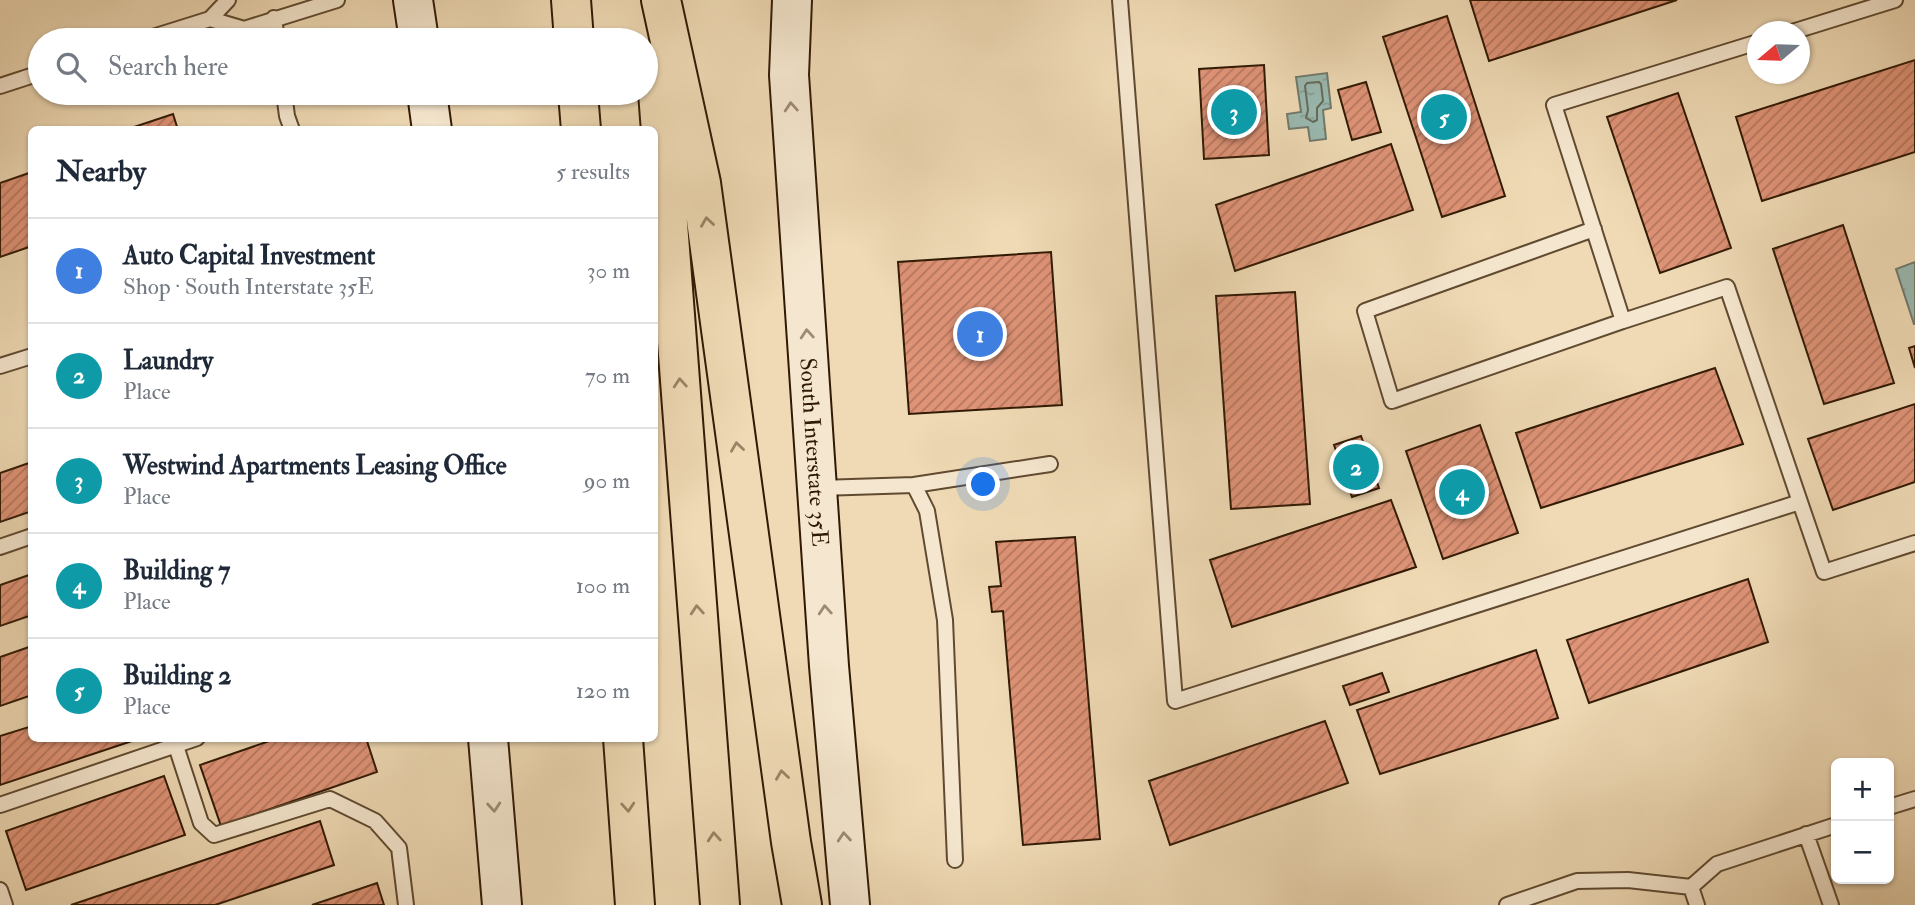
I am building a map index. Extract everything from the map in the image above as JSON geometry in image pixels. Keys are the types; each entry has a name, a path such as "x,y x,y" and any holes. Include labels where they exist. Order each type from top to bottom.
{"highway":[{"path":"571,0 573,28"},
{"path":"651,0 653,28"},
{"path":"662,0 701,183 791,842 802,905"},
{"path":"658,92 720,905"},
{"path":"580,105 581,126"},
{"path":"623,742 632,899"}],"main road":[{"path":"413,0 417,28"},
{"name":"South Interstate 35E","path":"792,0 789,75 830,680 850,905"},
{"path":"429,105 431,126"},
{"path":"488,742 502,905"}],"lane":[{"path":"181,28 210,19 228,0"},
{"path":"247,28 337,0"},
{"path":"1120,0 1175,701 1800,502"},
{"path":"1810,27 1895,0"},
{"path":"210,19 241,28"},
{"path":"274,19 275,28"},
{"path":"1623,321 1554,105 1747,45"},
{"path":"0,86 28,77"},
{"path":"286,105 291,126"},
{"path":"1594,229 1365,311 1392,401 1727,286 1824,572 1915,543"},
{"path":"0,366 28,357"},
{"path":"817,489 914,485 1050,464"},
{"path":"914,485 927,511 945,620 955,860"},
{"path":"0,547 28,537"},
{"path":"0,805 186,742"},
{"path":"176,746 201,823 214,835 330,799 375,821 400,848 406,905"},
{"path":"1894,805 1915,799"},
{"path":"1507,905 1577,881 1628,880 1691,887 1717,864 1831,827"},
{"path":"1807,834 1831,905"},
{"path":"1691,887 1697,905"},
{"path":"0,890 5,905"}],"water":[{"path":"1327,73 1331,108 1323,110 1326,139 1310,141 1308,127 1289,129 1287,114 1301,112 1296,77"},
{"path":"1915,262 1915,324 1914,324 1896,269"}],"building":[{"path":"1470,0 1677,0 1489,61"},
{"path":"1447,16 1505,196 1442,217 1383,37"},
{"path":"1915,60 1915,152 1762,201 1736,117"},
{"path":"1264,65 1269,155 1204,159 1199,69"},
{"path":"1366,82 1381,132 1352,140 1338,90"},
{"path":"1678,93 1731,248 1660,273 1607,117"},
{"path":"173,114 177,126 137,126"},
{"path":"1391,144 1413,210 1235,271 1216,205"},
{"path":"28,173 28,247 0,257 0,183"},
{"path":"1843,225 1894,383 1824,404 1773,249"},
{"path":"1051,252 1062,405 909,414 898,262"},
{"path":"1295,292 1310,504 1231,509 1216,296"},
{"path":"1915,346 1915,368 1909,348"},
{"path":"1715,368 1743,444 1541,508 1516,433"},
{"path":"1915,404 1915,482 1833,510 1808,439"},
{"path":"1480,425 1518,533 1443,559 1406,451"},
{"path":"1361,436 1379,488 1352,497 1334,445"},
{"path":"28,463 28,512 0,522 0,473"},
{"path":"1391,500 1416,567 1232,627 1210,560"},
{"path":"1075,537 1100,839 1023,845 1003,611 992,612 989,587 1001,586 996,542"},
{"path":"28,575 28,616 0,626 0,585"},
{"path":"1748,579 1768,642 1589,703 1567,640"},
{"path":"28,647 28,696 0,706 0,657"},
{"path":"1536,650 1558,718 1380,774 1357,710"},
{"path":"1382,673 1389,692 1350,705 1343,686"},
{"path":"1325,721 1348,783 1170,845 1149,781"},
{"path":"28,727 28,742 129,742 0,785 0,736"},
{"path":"266,742 367,742 377,772 221,826 200,765"},
{"path":"164,776 185,835 26,890 6,831"},
{"path":"320,821 334,865 215,905 71,905"},
{"path":"377,883 384,905 312,905"}],"place":[{"name":"Westwind Apartments Leasing Office","path":"1234,112"},
{"name":"Building 2","path":"1444,117"},
{"name":"Auto Capital Investment","path":"980,334"},
{"name":"Laundry","path":"1356,467"},
{"name":"Building 7","path":"1462,492"}]}
